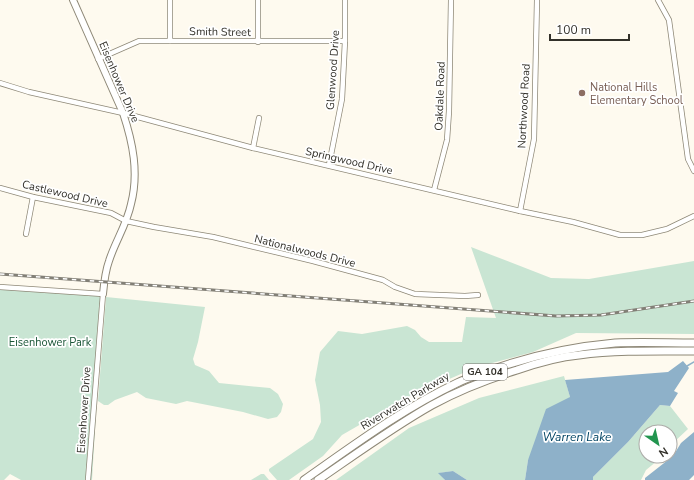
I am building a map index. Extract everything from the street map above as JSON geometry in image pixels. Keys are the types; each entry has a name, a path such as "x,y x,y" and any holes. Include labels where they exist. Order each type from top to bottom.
{"main road":[{"name":"Riverwatch Parkway","path":"304,480 382,425 423,400 458,382 491,370 527,358 615,343 694,343"},
{"name":"Riverwatch Parkway","path":"318,480 397,426 434,404 497,376 540,362 578,355 650,350 694,351"}],"street":[{"name":"Eisenhower Drive","path":"73,0 123,114 131,138 134,158 134,186 132,204 109,261 104,282 88,480"},
{"path":"170,0 170,41"},
{"path":"258,0 258,42"},
{"name":"Glenwood Drive","path":"329,165 342,99 345,41 345,0"},
{"name":"Oakdale Road","path":"434,190 447,140 451,0"},
{"name":"Northwood Road","path":"520,211 534,139 537,0"},
{"path":"658,0 669,20 688,159 694,171"},
{"name":"Smith Street","path":"98,59 139,41 345,41"},
{"name":"Springwood Drive","path":"0,83 29,92 123,114 253,148 520,211 573,222 620,235 642,235 667,229 694,216"},
{"path":"253,148 259,118"},
{"name":"Castlewood Drive","path":"0,188 33,197 110,213 126,221"},
{"path":"26,234 33,197"},
{"name":"Nationalwoods Drive","path":"126,221 213,237 313,261 383,280 395,287 414,294 465,296 478,295"},
{"path":"0,287 103,294"}],"green space":[{"path":"471,247 551,278 589,279 694,261 694,334 576,333 533,352 477,367 408,397 342,435 323,456 289,480 277,480 269,469 313,439 321,422 320,405 315,380 320,352 338,331 362,334 407,326 415,330 421,337 429,342 462,342 466,317 496,318"},
{"name":"Eisenhower Park","path":"0,286 103,294 92,480 21,480 10,474 4,480 0,480"},
{"path":"106,297 205,307 193,359 195,365 209,371 219,383 270,388 278,394 283,404 281,412 277,417 268,419 243,412 187,401 176,404 146,398 137,392 115,400 108,405 104,405 98,401"},
{"path":"564,376 570,397 528,460 525,480 467,480 453,471 439,473 445,480 336,480 409,428 479,398"},
{"path":"660,405 670,406 688,429 678,438 678,424 644,424"},
{"path":"638,430 638,464 653,464 646,470 641,480 593,480 593,477"},
{"path":"261,474 264,474 269,480 251,480"}],"water":[{"name":"Warren Lake","path":"683,361 689,368 674,391 678,393 670,406 660,405 644,424 638,424 638,430 593,477 593,480 525,480 528,460 546,409 570,397 565,380 668,372"},
{"path":"694,432 694,475 689,480 645,480 645,478 663,464 678,464 678,448 681,443"},
{"path":"453,471 467,480 445,480 438,473"}],"waterway":[{"path":"687,366 694,362"}],"railway":[{"path":"0,274 556,316 601,315 694,301"}],"place":[{"name":"National Hills Elementary School","path":"582,93"}]}
